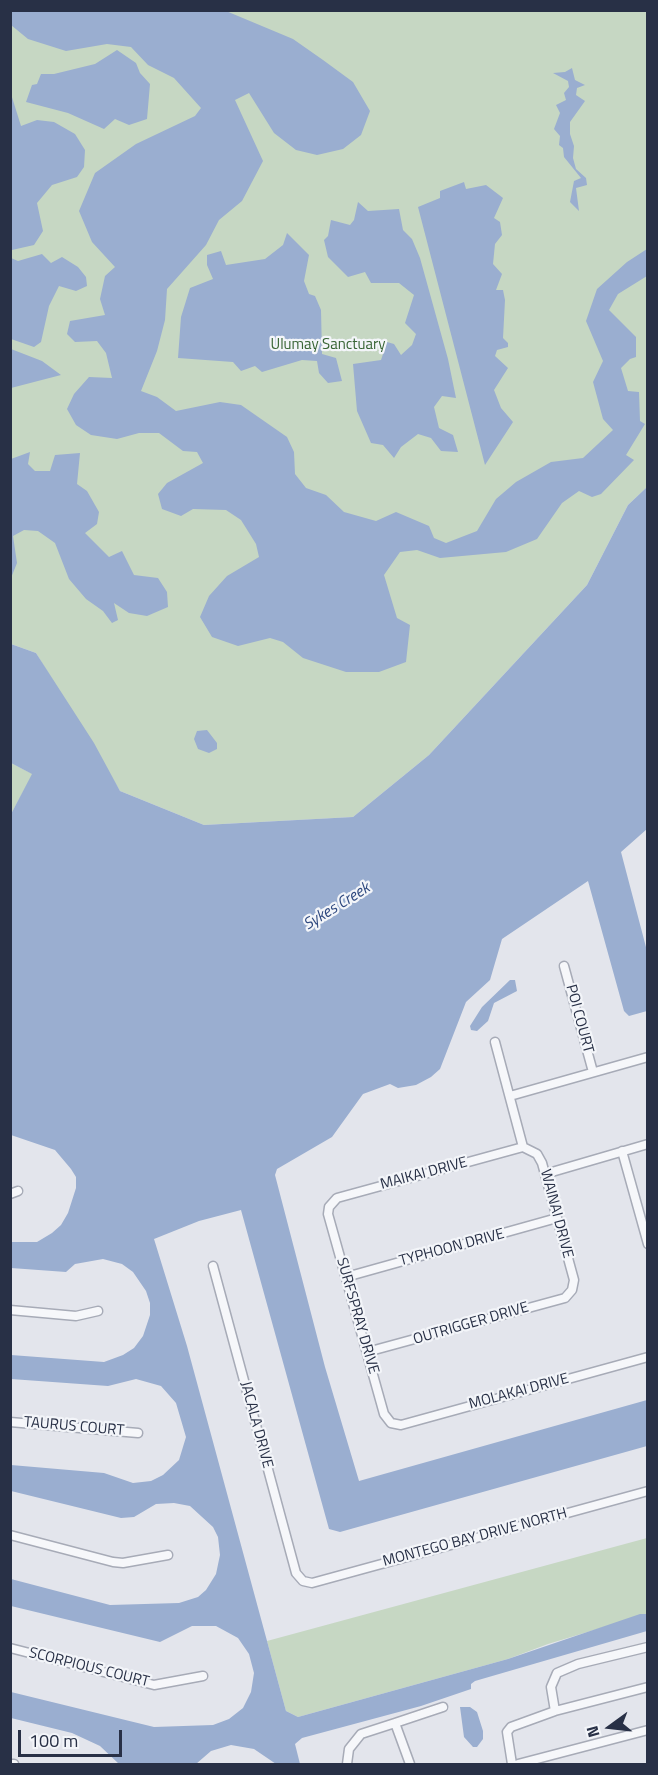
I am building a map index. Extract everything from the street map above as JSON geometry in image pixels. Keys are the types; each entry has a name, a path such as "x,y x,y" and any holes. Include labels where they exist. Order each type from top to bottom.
{"street":[{"name":"POI COURT","path":"564,966 593,1072"},
{"name":"WAINAI DRIVE","path":"495,1042 523,1147 537,1154 545,1174 574,1280 572,1290"},
{"path":"510,1096 648,1057"},
{"path":"545,1174 648,1144"},
{"name":"MAIKAI DRIVE","path":"329,1207 337,1198 523,1147"},
{"path":"622,1151 648,1244"},
{"name":"SURFSPRAY DRIVE","path":"329,1207 328,1214 384,1414 391,1423"},
{"name":"TYPHOON DRIVE","path":"346,1277 557,1218"},
{"name":"JACALA DRIVE","path":"213,1266 296,1573 303,1581"},
{"name":"OUTRIGGER DRIVE","path":"367,1352 565,1298 572,1290"},
{"path":"10,1310 76,1316 98,1311"},
{"name":"MOLAKAI DRIVE","path":"391,1423 401,1425 648,1357"},
{"name":"TAURUS COURT","path":"10,1422 138,1433"},
{"name":"MONTEGO BAY DRIVE NORTH","path":"303,1581 312,1583 648,1491"},
{"path":"10,1535 113,1562 123,1563 168,1555"},
{"path":"555,1711 551,1687 557,1673 578,1665 648,1647"},
{"name":"SCORPIOUS COURT","path":"10,1648 154,1685 203,1676"},
{"path":"512,1764 507,1732 511,1727 555,1711 648,1687"},
{"path":"347,1764 349,1749 361,1734 443,1707"},
{"path":"395,1723 410,1764"},
{"path":"518,1764 648,1730"}],"green space":[{"name":"Ulumay Sanctuary","path":"11,11 647,11 647,487 628,505 587,585 429,755 353,817 204,825 120,791 36,653 11,644"},
{"path":"11,763 33,774 11,814"},
{"path":"647,1538 647,1614 548,1644 508,1659 298,1717 286,1711 267,1641"}],"water":[{"path":"10,11 226,11 293,39 353,82 370,111 361,135 343,149 317,155 296,150 274,133 249,93 235,100 263,161 242,201 219,220 206,245 167,289 165,320 157,351 141,391 157,397 176,411 220,402 241,405 287,437 294,452 295,474 306,488 326,495 344,512 376,521 396,512 429,526 434,538 446,543 477,531 496,499 516,482 551,462 583,458 613,430 603,419 593,382 603,361 586,321 597,289 627,262 647,249 647,276 618,294 609,310 636,337 636,357 630,359 621,368 628,391 639,392 640,421 645,424 626,455 634,460 601,494 592,497 579,491 562,503 537,539 506,552 440,558 417,550 400,552 384,575 397,618 410,625 406,662 379,672 346,672 303,658 283,642 270,638 238,646 212,637 200,617 209,596 227,576 259,557 256,544 241,520 226,510 193,509 181,516 162,509 158,494 167,483 203,463 197,452 183,451 159,433 139,433 117,439 91,435 76,425 67,409 74,394 89,377 112,378 106,353 97,341 75,342 67,334 70,321 105,315 100,299 105,276 115,267 92,242 79,211 95,173 136,144 195,116 201,108 174,78 148,65 131,47 107,44 66,51 28,39 11,25"},
{"path":"117,50 136,63 140,73 150,84 147,119 129,125 115,119 104,129 68,113 26,102 32,85 37,84 41,74 54,74 95,64"},
{"path":"572,68 575,80 585,85 577,88 576,95 585,101 570,122 570,134 574,146 573,158 576,169 586,178 587,185 576,188 579,211 570,202 574,181 581,178 564,157 563,148 559,145 560,136 554,129 560,113 556,105 566,100 564,93 569,87 568,81 553,73 565,72"},
{"path":"11,94 21,126 37,120 54,122 75,134 85,150 84,167 77,177 52,185 37,203 43,231 34,245 12,250"},
{"path":"464,182 466,189 486,185 503,198 494,218 500,222 502,235 495,244 493,264 502,274 496,290 503,290 505,300 503,338 508,343 508,347 497,350 495,356 508,368 494,390 501,408 513,422 485,465 418,207 440,198 440,191"},
{"path":"358,202 368,211 399,209 403,230 412,239 420,258 448,359 456,398 442,396 434,407 439,428 453,435 458,452 441,451 431,438 418,434 401,447 394,458 383,445 371,443 357,411 353,364 381,360 387,342 394,344 401,355 412,345 416,334 405,323 414,295 399,283 371,283 365,272 348,277 328,257 324,240 328,236 331,220 350,225 354,220"},
{"path":"287,233 309,255 304,281 309,294 315,296 321,310 322,354 336,358 342,381 328,383 319,373 317,361 302,360 262,372 255,366 241,371 233,362 178,358 181,317 190,288 213,279 207,265 207,255 221,251 226,265 265,259 283,245"},
{"path":"42,254 51,263 62,257 78,267 86,277 87,286 76,291 59,286 49,306 41,342 34,347 11,339 11,258 18,261"},
{"path":"11,349 42,361 61,375 11,388"},
{"path":"30,452 28,464 35,471 50,471 55,455 80,453 77,484 87,491 99,512 97,524 85,533 109,557 122,551 134,575 158,578 167,592 168,607 147,616 129,613 114,603 118,620 112,623 103,611 86,599 69,579 55,543 38,531 24,530 13,536 17,563 11,578 11,459"},
{"name":"Sykes Creek","path":"647,487 647,829 621,852 647,951 647,1011 629,1016 624,1011 588,881 502,939 490,980 466,1002 440,1069 416,1085 398,1088 390,1084 363,1094 332,1137 277,1169 275,1175 325,1367 359,1481 647,1400 647,1446 340,1532 329,1529 241,1210 199,1221 154,1239 187,1346 286,1711 298,1717 508,1659 640,1614 647,1614 647,1631 475,1681 471,1684 471,1689 421,1706 302,1738 295,1744 300,1764 276,1764 254,1749 231,1745 211,1751 196,1764 119,1764 100,1746 72,1733 11,1718 11,1692 154,1727 213,1725 229,1719 243,1708 251,1692 254,1673 249,1654 238,1638 216,1626 192,1626 160,1642 11,1606 11,1579 110,1605 179,1603 198,1597 206,1590 216,1574 220,1555 218,1537 213,1527 190,1506 174,1503 156,1504 134,1517 121,1518 11,1491 11,1465 104,1473 133,1483 151,1481 163,1475 179,1460 186,1437 176,1403 161,1386 136,1379 108,1386 11,1379 11,1355 104,1362 123,1355 134,1348 143,1336 150,1315 150,1303 146,1291 133,1272 122,1264 103,1259 75,1264 66,1272 11,1268 11,1242 37,1242 61,1225 68,1213 76,1188 76,1177 55,1150 11,1135 11,814 32,774 11,763 11,644 36,653 94,743 120,791 204,825 353,817 429,755 587,585 628,505"},
{"path":"207,730 217,743 217,749 209,753 198,749 194,739 197,731"},
{"path":"510,980 515,980 517,991 494,1003 488,1021 477,1031 471,1030 470,1026 482,1007"},
{"path":"460,1707 470,1707 477,1712 483,1739 477,1747 473,1747 464,1737"}]}
